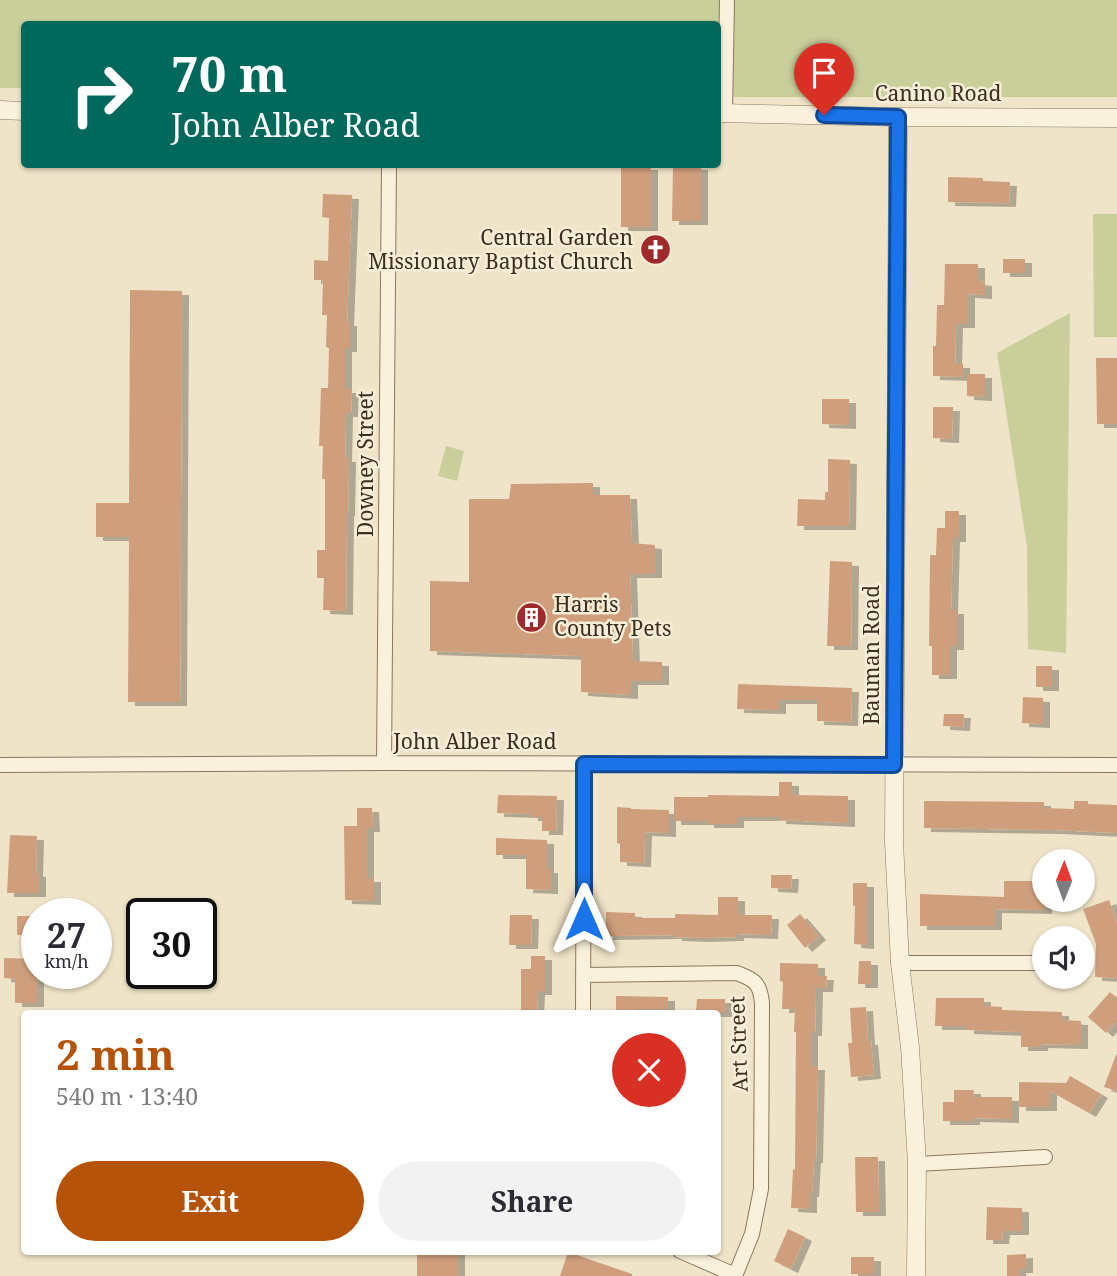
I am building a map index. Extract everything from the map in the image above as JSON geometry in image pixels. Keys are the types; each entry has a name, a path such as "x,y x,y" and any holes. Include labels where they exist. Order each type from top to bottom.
{"street":[{"path":"721,113 727,0"},
{"path":"0,110 21,111"},
{"name":"Canino Road","path":"721,113 1117,118"},
{"name":"Bauman Road","path":"898,117 894,842 900,963 910,1047 917,1164 916,1276"},
{"name":"Downey Street","path":"384,763 389,168"},
{"path":"583,1010 584,764"},
{"name":"John Alber Road","path":"0,765 1117,765"},
{"path":"900,963 1032,962"},
{"name":"Art Street","path":"583,975 737,973 757,984 762,1003 761,1189 752,1234 735,1276"},
{"path":"917,1164 1045,1157"},
{"path":"689,1255 735,1276"}],"green space":[{"path":"0,0 1117,0 1117,97 721,97 721,21 21,21 21,88 0,88"},
{"path":"1093,214 1117,214 1117,337 1094,337"},
{"path":"1070,313 1066,653 1028,649 1027,547 997,353"},
{"path":"446,446 464,451 457,481 438,476"}],"building":[{"path":"621,168 651,168 651,227 621,227"},
{"path":"673,168 701,168 701,221 672,221"},
{"path":"948,177 1010,182 1009,203 948,202"},
{"path":"323,194 352,195 347,322 350,322 350,348 345,348 345,389 352,389 351,413 346,413 345,458 349,458 346,611 323,610 324,578 317,578 317,550 325,550 325,479 322,479 323,446 319,446 321,388 328,388 329,348 326,347 327,315 322,315 323,280 314,280 314,260 328,261 329,218 322,217"},
{"path":"1003,259 1025,259 1025,273 1003,273"},
{"path":"945,264 978,264 978,281 985,282 985,295 968,294 968,324 956,324 955,364 963,364 963,377 933,376 937,305 944,305"},
{"path":"130,290 182,291 180,702 128,702 129,537 96,537 96,503 129,503"},
{"path":"1096,358 1117,358 1117,424 1097,424"},
{"path":"967,374 985,374 985,397 967,396"},
{"path":"822,399 849,399 849,425 822,424"},
{"path":"933,407 953,407 952,439 933,438"},
{"path":"828,459 850,460 849,526 797,526 798,499 825,500 825,492 828,492"},
{"name":"Harris County Pets","path":"593,483 593,495 630,495 632,543 655,545 655,574 630,574 633,661 662,662 662,681 631,681 631,695 581,692 581,656 430,651 430,581 469,582 469,499 509,499 511,484"},
{"path":"945,511 959,511 959,538 953,538 951,610 957,610 957,646 950,646 950,675 932,675 932,646 929,646 930,555 936,555 937,528 945,528"},
{"path":"830,561 852,562 851,646 827,646"},
{"path":"1036,666 1052,666 1052,687 1036,687"},
{"path":"738,684 852,688 851,722 817,721 817,700 779,700 779,710 737,709"},
{"path":"1023,697 1043,698 1043,724 1022,723"},
{"path":"944,714 964,714 963,727 943,726"},
{"path":"779,782 792,782 792,795 848,796 848,823 779,820 779,817 737,817 737,824 674,821 674,797 779,796"},
{"path":"498,795 557,796 556,831 542,831 542,817 497,813"},
{"path":"924,801 1044,802 1044,808 1074,809 1074,801 1117,805 1117,833 924,828"},
{"path":"617,807 669,810 669,833 645,832 644,863 620,862"},
{"path":"357,808 372,808 373,828 367,828 367,878 374,878 374,901 345,900 344,826 357,826"},
{"path":"10,835 37,836 36,873 39,873 39,893 7,893"},
{"path":"496,838 547,840 547,869 551,869 551,890 526,889 526,855 496,855"},
{"path":"771,875 792,875 791,889 771,888"},
{"path":"1004,881 1032,881 1032,910 995,909 995,926 920,926 920,894 1004,897"},
{"path":"853,883 867,883 867,945 854,944"},
{"path":"718,897 738,897 738,915 772,915 771,935 737,934 737,937 701,938 675,935 606,936 606,912 635,913 635,918 675,918 675,914 718,915"},
{"path":"1109,900 1117,923 1117,978 1095,977 1095,926 1089,926 1084,912 1096,912 1096,904"},
{"path":"800,914 819,936 805,948 787,925"},
{"path":"510,915 532,915 531,945 509,945"},
{"path":"17,916 21,916 21,935 17,935"},
{"path":"531,956 545,956 545,991 538,991 537,1010 521,1010 521,969 531,969"},
{"path":"4,958 21,959 21,989 37,989 37,1003 15,1003 15,979 4,978"},
{"path":"859,961 871,961 871,984 858,984"},
{"path":"780,963 818,964 818,976 827,976 826,988 816,988 815,1032 811,1032 811,1066 818,1066 816,1159 810,1209 791,1208 793,1169 795,1170 795,1009 782,1009 783,982 780,981"},
{"path":"1110,992 1117,998 1117,1021 1106,1033 1088,1017"},
{"path":"616,996 668,997 668,1009 616,1010"},
{"path":"936,998 984,998 984,1006 1002,1007 1002,1010 1062,1012 1062,1020 1081,1021 1081,1045 1041,1044 1041,1047 1021,1047 1021,1032 967,1030 967,1026 935,1026"},
{"path":"697,999 725,999 725,1013 721,1013 721,1010 696,1010"},
{"path":"866,1007 874,1075 851,1077 848,1043 852,1043 850,1008"},
{"path":"1117,1055 1117,1091 1104,1087"},
{"path":"1070,1076 1101,1094 1089,1113 1050,1091 1050,1107 1019,1107 1019,1082 1066,1083"},
{"path":"954,1090 974,1090 973,1097 1012,1097 1012,1119 973,1118 973,1121 943,1121 943,1102 954,1102"},
{"path":"855,1157 878,1157 879,1212 856,1212"},
{"path":"987,1207 1022,1208 1022,1231 1003,1231 1002,1240 986,1240"},
{"path":"788,1229 805,1237 791,1269 774,1261"},
{"path":"1026,1254 1026,1269 1019,1269 1019,1276 1007,1276 1007,1255"},
{"path":"417,1255 458,1255 458,1276 417,1276"},
{"path":"567,1255 577,1255 632,1274 632,1276 560,1276"},
{"path":"851,1257 874,1257 874,1274 851,1274"}],"place":[{"name":"Central Garden Missionary Baptist Church","path":"656,250"},
{"name":"Harris County Pets","path":"531,617"}],"route":[{"path":"584,919 584,764 894,765 898,117 824,115"}]}
